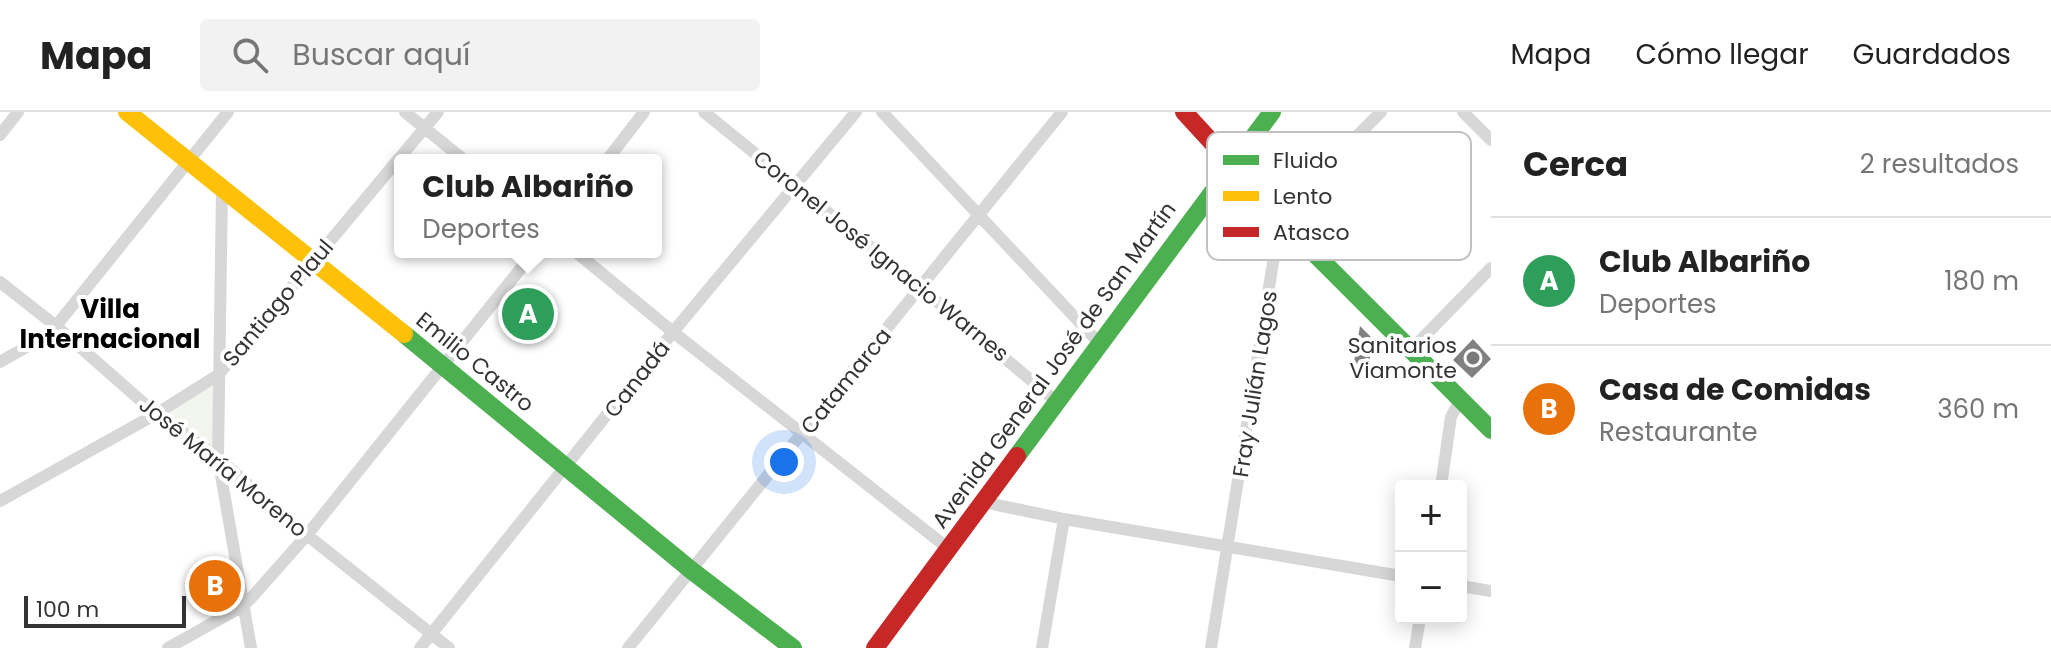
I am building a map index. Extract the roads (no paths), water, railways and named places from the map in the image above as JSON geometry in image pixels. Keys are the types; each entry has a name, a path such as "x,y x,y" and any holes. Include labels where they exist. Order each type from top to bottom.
{"street":[{"path":"0,135 18,112"},
{"name":"Emilio Castro","path":"127,112 691,570 793,648"},
{"path":"0,362 44,337 56,326 228,112"},
{"path":"405,112 457,154"},
{"name":"Santiago Plaul","path":"403,154 438,112"},
{"path":"612,154 644,112"},
{"name":"Coronel José Ignacio Warnes","path":"704,112 1057,402"},
{"name":"Canadá","path":"420,648 673,332 856,112"},
{"path":"882,112 1100,344"},
{"name":"Catamarca","path":"628,648 804,435 1062,112"},
{"path":"1184,112 1207,138"},
{"name":"Avenida General José de San Martín","path":"1257,132 1272,112"},
{"path":"1361,132 1381,112"},
{"path":"1463,112 1491,140"},
{"name":"Santiago Plaul","path":"0,501 156,414 218,375 394,165"},
{"path":"222,189 218,458 251,648"},
{"name":"Avenida General José de San Martín","path":"875,648 1207,198"},
{"path":"168,648 243,606 307,535 529,258"},
{"path":"583,258 949,549"},
{"name":"Fray Julián Lagos","path":"1211,648 1275,260"},
{"path":"1321,260 1491,430"},
{"path":"1411,350 1491,268"},
{"name":"José María Moreno","path":"0,282 56,326 156,414 218,458 307,535 449,648"},
{"path":"1442,480 1451,417 1460,400"},
{"path":"983,502 1064,519 1395,575"},
{"path":"1042,648 1064,519"},
{"path":"1467,587 1491,591"},
{"path":"1415,648 1419,624"}],"place":[{"name":"Club Albariño","path":"528,314"},
{"name":"Sanitarios Viamonte","path":"1473,358"},
{"name":"Casa de Comidas","path":"215,586"}],"district":[{"name":"Villa Internacional","path":"110,324"}]}
